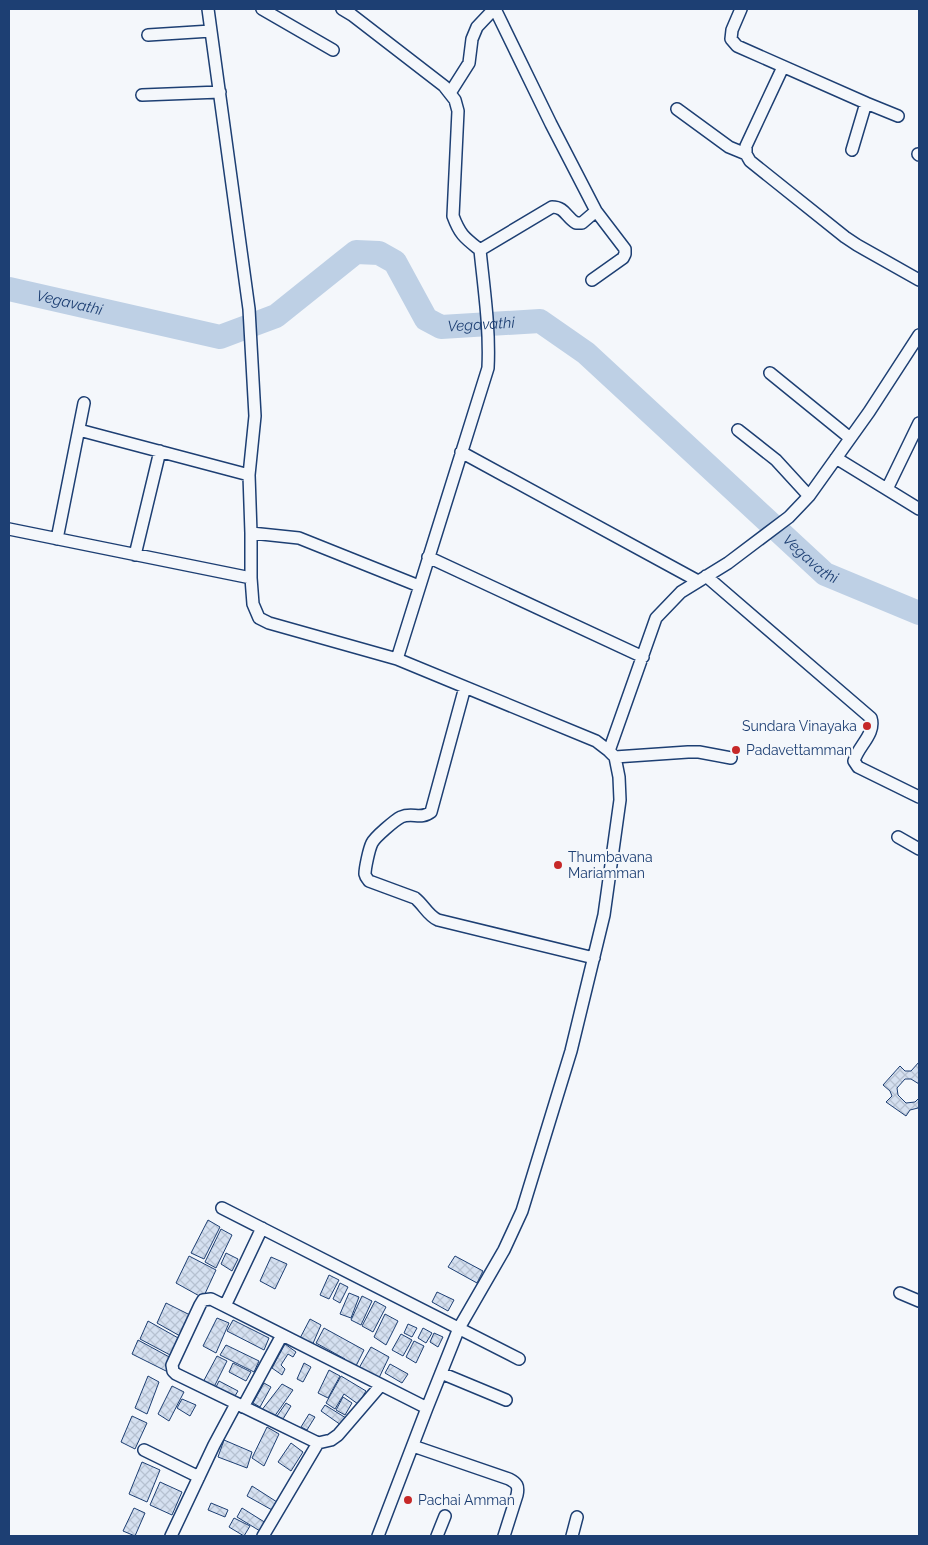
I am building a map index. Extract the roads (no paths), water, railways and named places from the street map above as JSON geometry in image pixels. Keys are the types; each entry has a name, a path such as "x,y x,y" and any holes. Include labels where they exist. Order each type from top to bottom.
{"street":[{"path":"208,9 249,310 254,416 249,475 250,578 258,618 269,623 397,659 596,741 612,754 619,777 620,800 604,914 571,1051 522,1211 504,1250 459,1328 378,1536"},
{"path":"262,9 334,50"},
{"path":"342,9 444,86 450,93 458,112 453,216 458,230 480,250 486,303 488,368 397,659"},
{"path":"450,93 469,63 472,39 477,27 494,9 596,211 625,249 623,258 592,280"},
{"path":"741,9 732,30 731,39 737,46 898,116"},
{"path":"148,35 212,32"},
{"path":"783,66 746,146 746,154 750,161 856,245 919,280"},
{"path":"142,95 220,92"},
{"path":"852,150 866,103"},
{"path":"677,109 729,147 746,154"},
{"path":"480,250 552,207 564,209 576,224 582,223 596,211"},
{"path":"612,754 656,618 681,592 728,563 789,517 809,496 869,412 919,335"},
{"path":"770,373 850,438"},
{"path":"57,539 84,403"},
{"path":"887,489 919,423"},
{"path":"79,430 249,475"},
{"path":"738,430 771,456 809,496"},
{"path":"135,555 160,451"},
{"path":"461,452 702,578 871,718 873,724 871,730 856,754 854,762 858,767 919,797"},
{"path":"836,458 919,509"},
{"path":"9,529 250,578"},
{"path":"251,533 299,538 419,586"},
{"path":"428,557 643,656"},
{"path":"465,687 431,812 422,817 406,815 400,817 375,839 370,848 365,873 366,877 369,881 415,898 432,917 438,920 594,958"},
{"path":"612,754 699,752 730,758"},
{"path":"898,837 919,849"},
{"path":"222,1208 519,1359"},
{"path":"225,1306 262,1228"},
{"path":"900,1292 919,1301"},
{"path":"381,1385 338,1435 331,1440 318,1443 176,1374 173,1371 172,1365 200,1305 203,1300 211,1299 427,1408"},
{"path":"171,1536 199,1477 282,1335"},
{"path":"441,1373 506,1400"},
{"path":"263,1536 318,1443"},
{"path":"413,1446 516,1483 519,1488 518,1495 504,1536"},
{"path":"144,1450 199,1477"},
{"path":"438,1536 445,1516"},
{"path":"572,1536 577,1517"}],"waterway":[{"name":"Vegavathi","path":"9,289 220,337 276,316 356,252 379,253 395,262 426,319 441,327 540,321 586,353 825,574 919,613"}],"place":[{"name":"Sundara Vinayaka","path":"867,726"},
{"name":"Padavettamman","path":"736,750"},
{"name":"Thumbavana Mariamman","path":"558,865"},
{"name":"Pachai Amman","path":"408,1500"}]}
